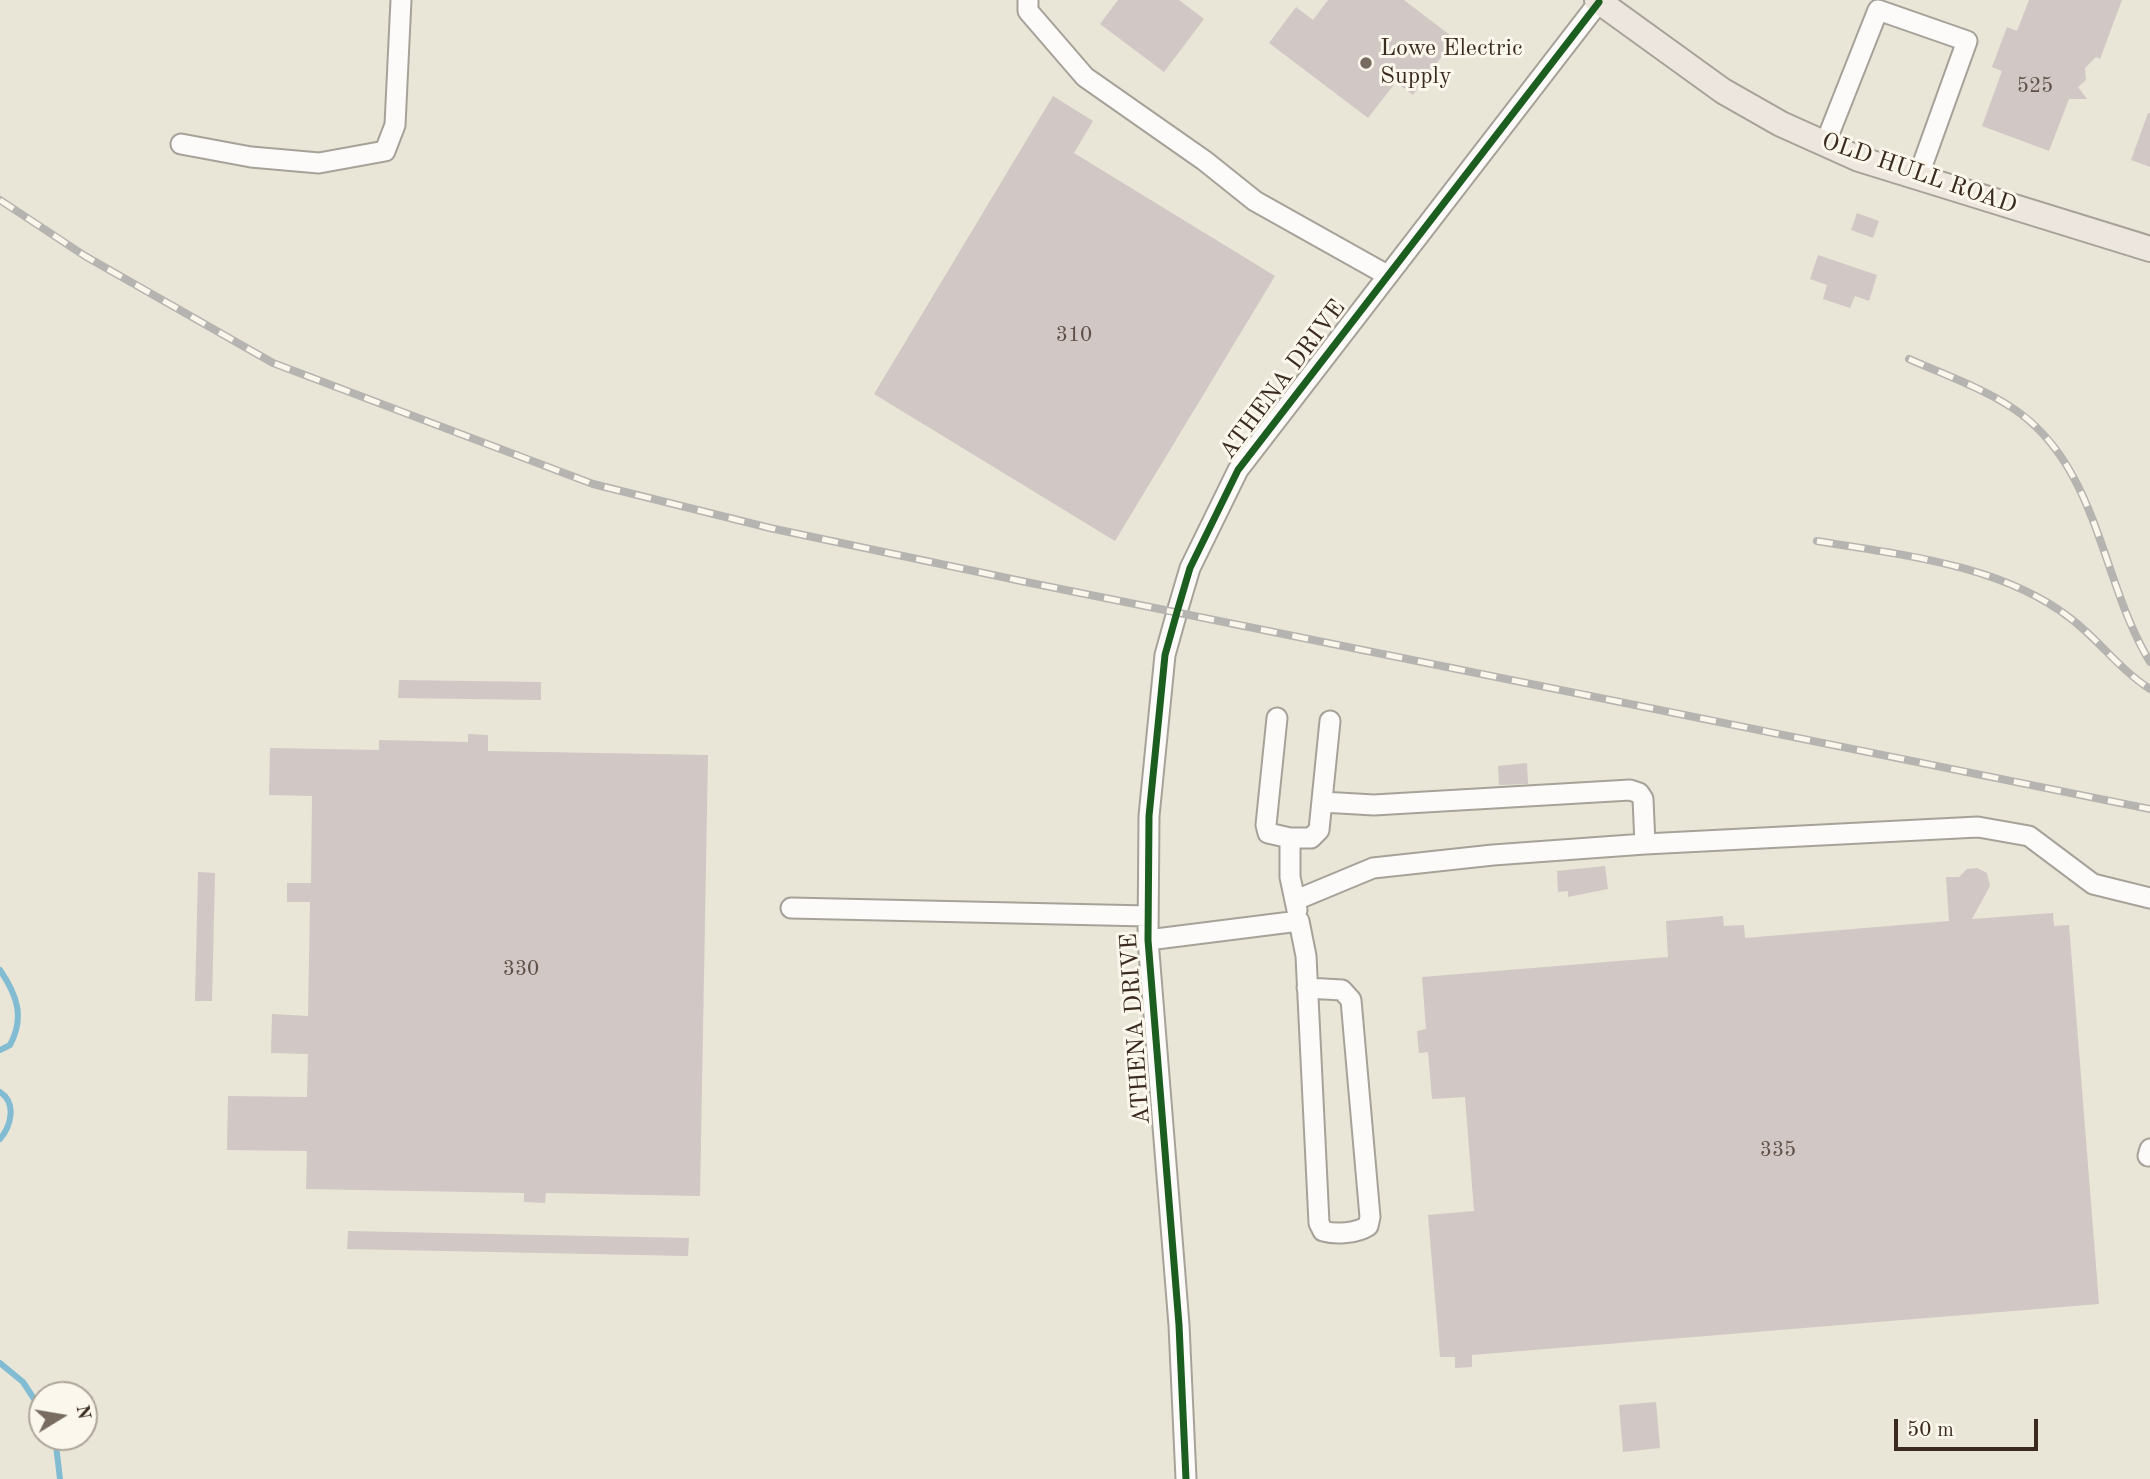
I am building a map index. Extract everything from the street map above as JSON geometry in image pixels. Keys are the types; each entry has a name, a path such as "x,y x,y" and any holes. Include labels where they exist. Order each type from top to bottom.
{"main road":[{"name":"OLD HULL ROAD","path":"1599,1 1723,91 1781,124 1825,144 1859,159 2150,249"}],"street":[{"path":"181,144 250,157 319,163 384,151 395,125 401,0"},
{"path":"1028,0 1028,10 1085,77 1205,161 1255,201 1387,275"},
{"name":"ATHENA DRIVE","path":"1185,1479 1179,1325 1148,940 1149,817 1165,655 1190,568 1238,470 1599,1"},
{"path":"1825,144 1878,10 1967,41 1918,177"},
{"path":"1276,718 1266,825 1268,833 1273,836 1290,838 1316,836 1330,721"},
{"path":"1322,802 1374,805 1630,790 1639,793 1643,799 1645,844"},
{"path":"1296,900 1373,868 1493,855 1645,844 1978,827 2029,836 2092,884 2150,898"},
{"path":"1290,838 1290,877 1300,921 1307,988 1319,1223 1323,1231 1329,1233 1362,1230 1368,1226 1370,1217 1351,1000 1342,990 1307,988"},
{"path":"791,908 1148,916"},
{"path":"1148,940 1300,921"}],"building":[{"path":"1118,0 1179,0 1204,19 1164,72 1100,24"},
{"name":"Lowe Electric Supply","path":"1328,0 1404,0 1455,39 1413,95 1396,82 1368,118 1269,43 1296,7 1313,20"},
{"path":"2029,0 2122,0 2100,59 2096,57 2085,68 2086,80 2078,87 2087,99 2069,99 2049,151 1982,126 2002,71 1992,67 2007,27 2017,31"},
{"path":"1053,96 1093,121 1074,153 1275,276 1115,541 874,394"},
{"path":"2150,113 2150,167 2131,160"},
{"path":"1857,213 1879,221 1873,238 1851,230"},
{"path":"1818,255 1877,275 1869,301 1855,296 1850,308 1823,299 1827,285 1810,279"},
{"path":"399,680 541,682 541,700 398,698"},
{"path":"468,734 488,735 488,751 708,755 700,1196 546,1193 545,1203 524,1202 524,1193 306,1189 307,1151 227,1150 228,1096 307,1097 308,1054 271,1053 272,1014 308,1016 310,902 287,902 287,883 311,883 312,796 269,795 270,748 379,750 379,740 468,742"},
{"path":"1527,763 1528,784 1499,785 1498,766"},
{"path":"1605,866 1608,889 1568,897 1568,891 1558,892 1557,871"},
{"path":"1977,868 1987,873 1990,886 1972,919 2053,913 2054,926 2069,925 2099,1304 1472,1355 1472,1367 1455,1368 1455,1357 1440,1357 1428,1215 1474,1211 1465,1097 1432,1099 1428,1052 1419,1053 1417,1031 1426,1029 1422,977 1668,957 1666,921 1723,916 1724,926 1744,925 1745,938 1949,921 1946,877 1959,877 1967,869"},
{"path":"198,872 215,873 212,1001 195,1001"},
{"path":"348,1231 689,1238 688,1256 347,1249"},
{"path":"1656,1402 1660,1448 1623,1452 1619,1405"}],"waterway":[{"path":"0,970 15,997 18,1016 15,1035 10,1045 0,1050"},
{"path":"0,1092 9,1102 10,1108 7,1128 0,1139"},
{"path":"0,1363 28,1390"},
{"path":"57,1451 60,1479"}],"railway":[{"path":"0,200 85,256 273,363 593,484 770,528 1026,582 2150,809"},
{"path":"1909,359 1974,387 2011,407 2040,431 2063,459 2095,525 2133,630 2150,662"},
{"path":"1817,541 1916,557 2013,585 2070,618 2150,689"}],"cycle path":[{"path":"1186,1479 1179,1325 1148,940 1149,816 1165,655 1177,612 1190,568 1238,470 1599,2"}],"place":[{"name":"Lowe Electric Supply","path":"1366,63"}]}
